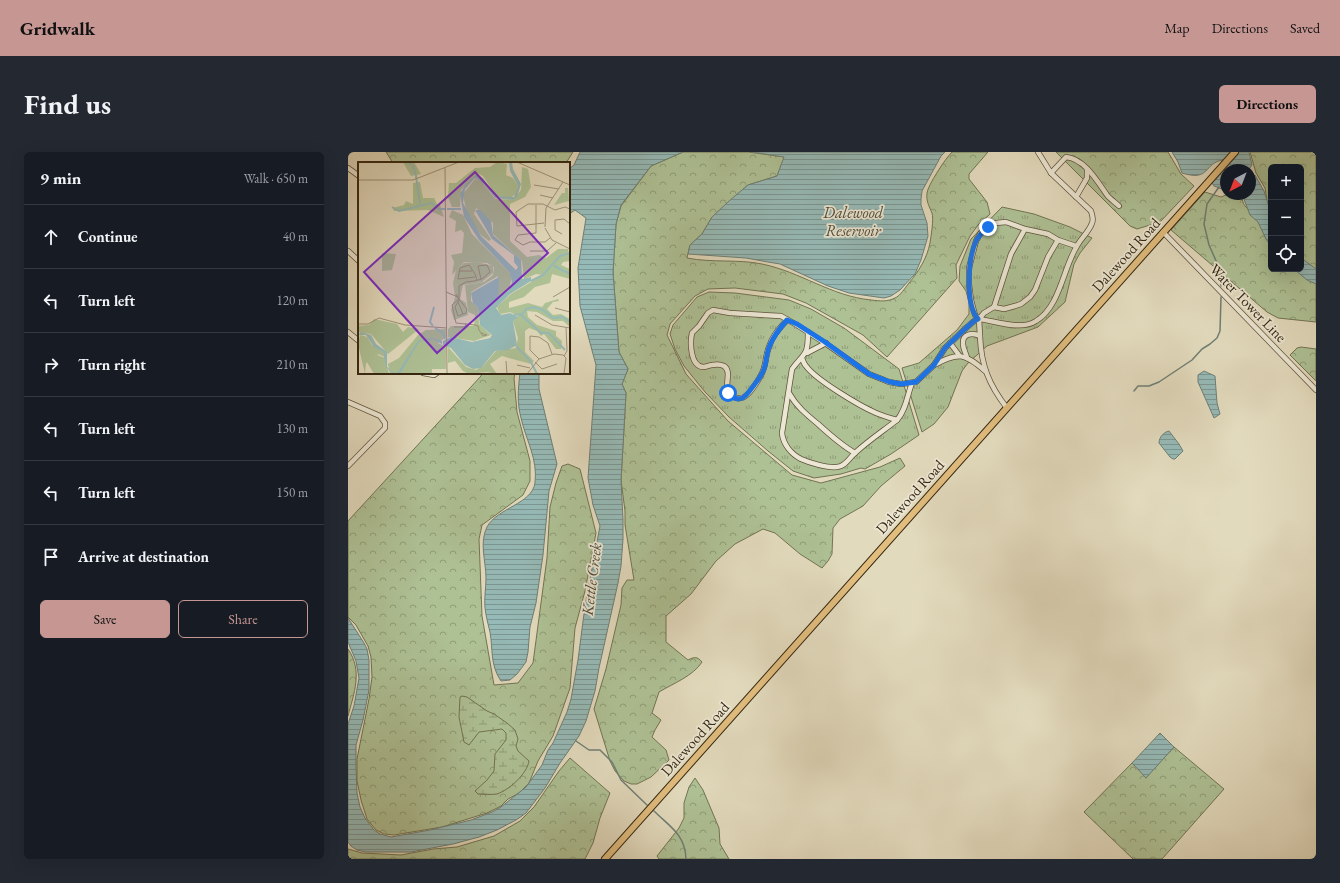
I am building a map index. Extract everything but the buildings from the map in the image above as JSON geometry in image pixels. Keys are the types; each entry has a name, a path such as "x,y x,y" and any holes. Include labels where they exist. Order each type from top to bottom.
{"main road":[{"name":"Dalewood Road","path":"605,859 1235,152"}],"street":[{"path":"978,319 1011,325 1030,324 1037,321 1048,309 1058,291 1076,246 1090,228 1093,218 1091,211 1051,173 1038,152"},
{"path":"1051,173 1066,157 1074,158 1087,170 1103,188 1106,194 1119,206"},
{"path":"348,168 358,175"},
{"path":"1076,196 1087,178 1087,170"},
{"path":"1006,408 996,394 985,371 981,351 978,319 974,315 969,284 969,268 976,241 980,234 988,227 996,223 1006,222 1025,229 1048,234 1058,240 1076,246"},
{"path":"934,365 939,356 950,343 974,321 994,307 1011,254 1025,229"},
{"name":"Water Tower Line","path":"1163,232 1316,390"},
{"path":"994,307 1004,309 1021,304 1030,298 1035,290 1048,256 1058,240"},
{"path":"348,251 358,260"},
{"path":"787,320 775,334 769,347 764,369 745,397 733,397 728,393 726,389 728,371 726,368 720,364 716,364 704,368 699,366 693,360 691,349 692,333 708,313 714,310 730,313 781,316 787,320 790,320 826,343 869,374 890,382 901,384 916,382 934,365 952,356 958,355 967,358 985,371"},
{"path":"348,332 358,340"},
{"path":"807,353 808,332"},
{"path":"967,358 963,346 965,336 971,333 980,336"},
{"path":"826,343 807,353 792,370 782,440 785,445 802,459 827,467 844,465 855,453 901,415 905,408 912,383"},
{"path":"950,343 958,355"},
{"path":"802,358 806,366 829,385 876,413 896,420"},
{"path":"788,392 803,411 835,440 855,453"},
{"path":"348,402 380,416 385,424 385,428 348,466"}],"green space":[{"path":"386,152 573,152 567,162 392,162"},
{"path":"683,152 748,152 785,157 777,176 748,185 712,217 702,234 690,245 687,258 762,264 790,272 829,289 856,298 880,301 895,298 899,296 919,269 929,249 932,228 933,216 927,201 928,189 937,172 952,152 988,152 969,174 969,179 987,202 990,214 978,225 970,236 956,265 957,278 887,357 863,335 806,303 783,294 735,288 708,289 695,296 670,324 667,335 686,374 728,421 792,475 821,483 880,467 900,458 905,466 881,486 863,506 840,519 833,528 832,554 822,568 800,554 775,533 763,529 735,544 716,561 691,594 666,616 666,642 688,660 695,658 702,662 694,671 683,679 659,692 652,713 661,720 652,737 666,750 669,760 651,777 637,784 631,784 624,781 615,771 610,761 594,709 606,669 621,605 622,588 627,580 634,580 625,525 625,511 621,480 626,393 622,384 628,369 619,352 613,272 616,224 621,206 651,166"},
{"path":"1056,152 1168,152 1181,174 1194,186 1160,222 1137,229 1130,226"},
{"path":"1250,152 1316,152 1316,322 1278,318 1267,312 1171,230 1205,192 1220,197 1220,200 1242,200 1245,206 1251,210 1267,200 1265,188 1256,173 1256,164 1253,164"},
{"path":"1002,207 1034,214 1070,227 1092,238 1080,253 1074,264 1065,302 1038,327 987,346 968,363 962,371 948,407 934,424 922,432 902,368 919,363 957,330 969,314 969,302 966,291 959,281 960,266 971,239"},
{"path":"709,292 735,293 789,300 811,309 844,328 899,369 919,435 865,469 861,468 841,474 814,478 793,471 729,417 705,392 684,366 675,349 670,334 673,325 697,297"},
{"path":"1301,347 1316,349 1316,381 1290,355 1297,348"},
{"path":"482,374 515,374 517,412 530,461 530,481 523,495 482,525 479,539 482,616 494,685 518,683 533,663 547,558 550,507 562,466 568,464 580,469 596,533 585,591 575,628 570,688 553,736 538,761 529,783 519,793 508,799 501,806 487,813 442,827 394,835 384,834 376,830 367,819 357,781 357,759 372,677 371,657 368,646 356,625 348,617 348,521"},
{"path":"348,649 353,657 356,682 348,716"},
{"path":"460,697 467,697 494,714 515,730 518,739 516,746 518,751 529,761 525,771 517,781 507,789 497,794 478,794 475,791 494,771 495,754 506,740 506,733 502,729 479,732 469,745 464,742 459,717"},
{"path":"1174,747 1224,789 1162,859 1133,859 1084,812 1132,763 1146,777"},
{"path":"570,758 610,793 600,818 593,843 585,859 348,859 348,849 362,853 401,855 433,849 457,847 494,836 520,821 534,807"},
{"path":"695,778 703,790 719,828 720,844 729,859 659,859 657,856 679,828 684,818 684,803 689,787"}],"water":[{"name":"Kettle Creek","path":"580,152 683,152 651,166 621,205 616,224 613,272 619,352 628,369 622,384 626,393 621,480 623,539 618,583 595,691 586,721 579,736 545,788 526,813 516,820 479,837 453,844 411,852 366,852 357,850 348,842 348,724 354,706 359,678 356,661 348,642 348,618 367,649 369,660 369,690 356,745 357,793 360,807 365,818 374,830 380,834 391,837 430,830 471,820 501,807 526,787 542,765 567,712 571,699 578,660 585,606 600,526 593,505 588,478 596,365 580,306 578,268 586,218 575,210 570,213 570,168 574,165"},
{"name":"Dalewood Reservoir","path":"752,152 945,152 941,156 922,191 921,205 927,223 928,236 915,274 900,290 891,296 884,298 849,293 828,286 780,264 746,258 688,254 690,245 702,234 712,217 729,201 748,185 777,176 784,157"},
{"path":"1172,152 1249,152 1252,164 1225,164 1223,160 1212,165 1202,174 1191,175 1182,173"},
{"path":"1220,170 1220,188 1214,186 1212,183"},
{"path":"1256,177 1264,191 1268,204 1268,242 1258,222 1250,215 1244,200 1256,200"},
{"path":"1304,260 1316,269 1316,284 1307,280 1298,272 1304,272"},
{"path":"1204,371 1215,376 1217,403 1220,414 1214,418 1198,382 1198,375"},
{"path":"520,374 539,374 539,389 557,464 549,491 543,555 536,603 530,627 526,662 517,674 510,680 501,681 497,675 493,663 490,632 486,617 486,572 483,539 487,527 492,521 498,515 528,496 535,483 535,466 523,426 518,401"},
{"path":"1169,431 1183,451 1175,459 1170,457 1159,443 1162,435"},
{"path":"1160,733 1174,747 1146,778 1132,763"}],"waterway":[{"path":"1219,187 1207,204 1204,224 1209,245 1221,272 1221,286"},
{"path":"1134,391 1138,386 1149,386 1159,382 1192,360 1202,349 1217,338 1220,331 1221,297"},
{"path":"576,741 589,750 600,750 612,762 621,780 647,805"},
{"path":"654,811 680,837 685,850 686,859"}],"route":[{"path":"728,393 733,397 740,398 745,397 749,393 764,369 769,347 775,334 787,320 797,324 825,342 869,374 890,382 901,384 912,383 921,379 934,365 945,348 978,319 974,315 971,300 969,268 976,241 980,234 988,227"}]}
